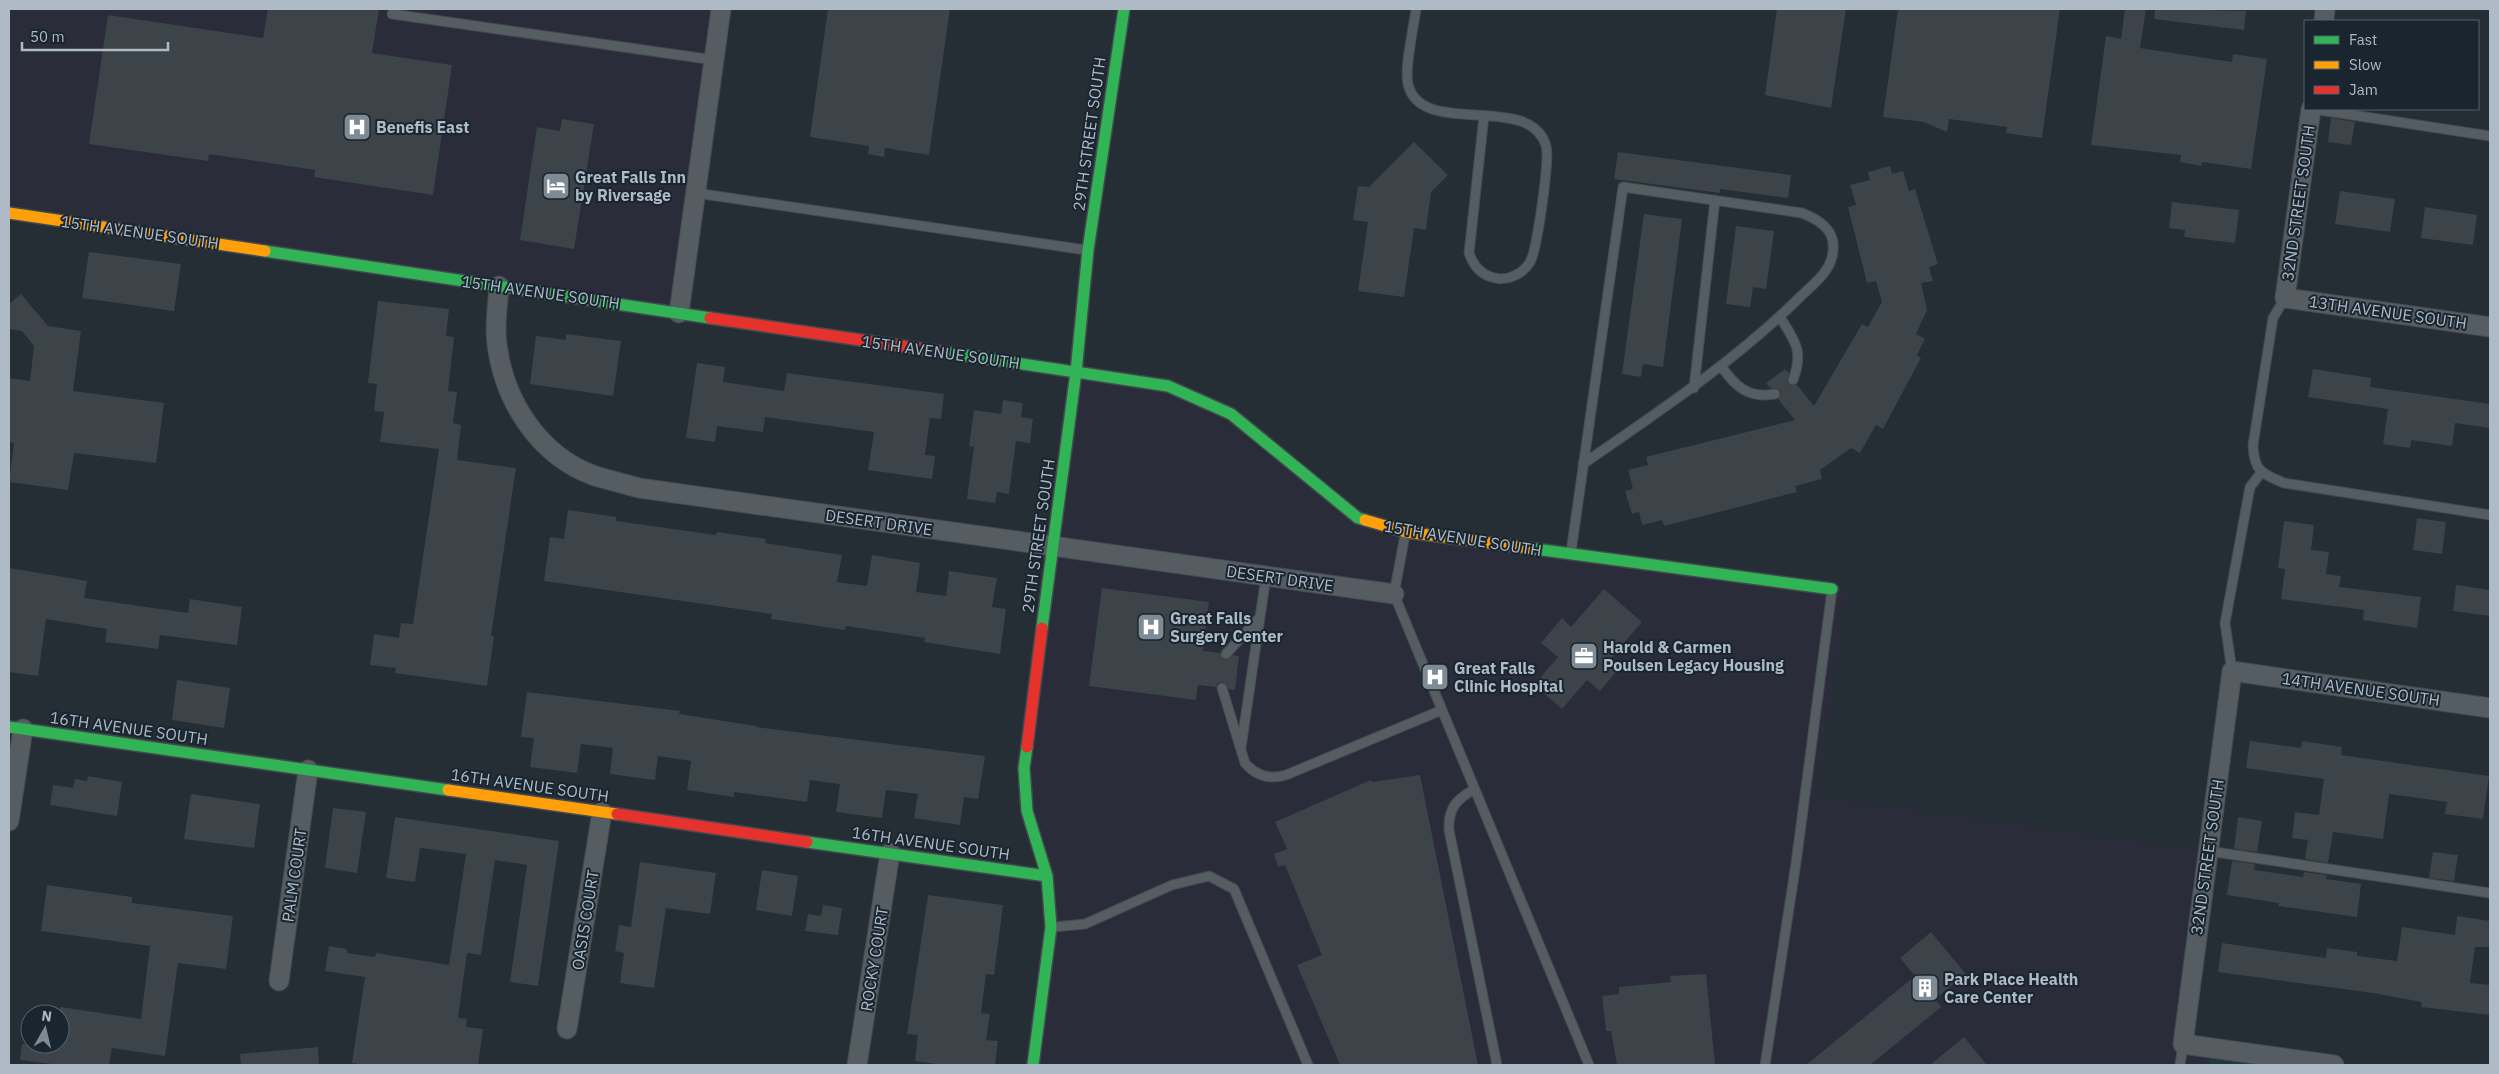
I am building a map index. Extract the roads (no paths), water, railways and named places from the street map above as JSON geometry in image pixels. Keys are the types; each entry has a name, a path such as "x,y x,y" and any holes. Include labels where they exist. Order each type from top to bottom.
{"street":[{"path":"679,313 721,9"},
{"name":"29TH STREET SOUTH","path":"1033,1065 1051,927 1046,876 1027,811 1024,768 1076,372 1088,250 1124,9"},
{"name":"32ND STREET SOUTH","path":"2285,298 2312,110"},
{"name":"15TH AVENUE SOUTH","path":"9,213 1168,386 1231,414 1358,518 1406,532 1832,588"},
{"name":"DESERT DRIVE","path":"499,286 496,343 506,383 521,417 552,452 593,475 639,488 1394,594"},
{"name":"13TH AVENUE SOUTH","path":"2285,298 2490,327"},
{"name":"32ND STREET SOUTH","path":"2183,1044 2232,671"},
{"name":"14TH AVENUE SOUTH","path":"2232,671 2490,708"},
{"path":"9,821 16,728"},
{"name":"16TH AVENUE SOUTH","path":"16,728 1046,876"},
{"name":"PALM COURT","path":"279,981 308,770"},
{"name":"OASIS COURT","path":"567,1029 602,812"},
{"name":"ROCKY COURT","path":"857,1065 890,853"},
{"path":"2183,1044 2334,1065"}],"lane":[{"path":"1416,9 1407,82 1418,102 1431,109 1484,116 1528,123 1539,132 1547,148 1548,157 1533,255 1523,270 1507,278 1490,277 1482,273 1476,268 1469,253 1484,116"},
{"path":"392,14 714,60"},
{"path":"2319,110 2490,136"},
{"path":"1571,555 1583,464 1623,187 1802,213 1815,218 1828,228 1834,242 1832,258 1826,272 1780,317 1694,388 1583,464"},
{"path":"696,193 1088,250"},
{"path":"1694,388 1714,200"},
{"path":"2285,298 2273,318 2253,445 2254,460 2261,473 2284,484 2490,515"},
{"path":"1780,317 1798,351 1799,364 1793,380"},
{"path":"1721,366 1740,390 1752,395 1775,394"},
{"path":"2232,671 2225,623 2250,487 2261,473"},
{"path":"1406,532 1394,594 1589,1065"},
{"path":"1241,752 1266,576"},
{"path":"1765,1065 1796,863 1832,588"},
{"path":"1226,654 1260,617"},
{"path":"1222,688 1241,752 1251,770 1268,778 1277,778 1442,710"},
{"path":"1475,789 1458,800 1451,809 1448,819 1497,1065"},
{"path":"2208,851 2490,893"},
{"path":"1051,927 1085,924 1172,885 1209,876 1234,889 1308,1065"},
{"path":"2180,1065 2183,1044"}],"place":[{"name":"Benefis East","path":"357,127"},
{"name":"Great Falls Inn by Riversage","path":"556,186"},
{"name":"Great Falls Surgery Center","path":"1151,627"},
{"name":"Harold & Carmen Poulsen Legacy Housing","path":"1584,656"},
{"name":"Great Falls Clinic Hospital","path":"1435,677"},
{"name":"Park Place Health Care Center","path":"1925,988"}]}
